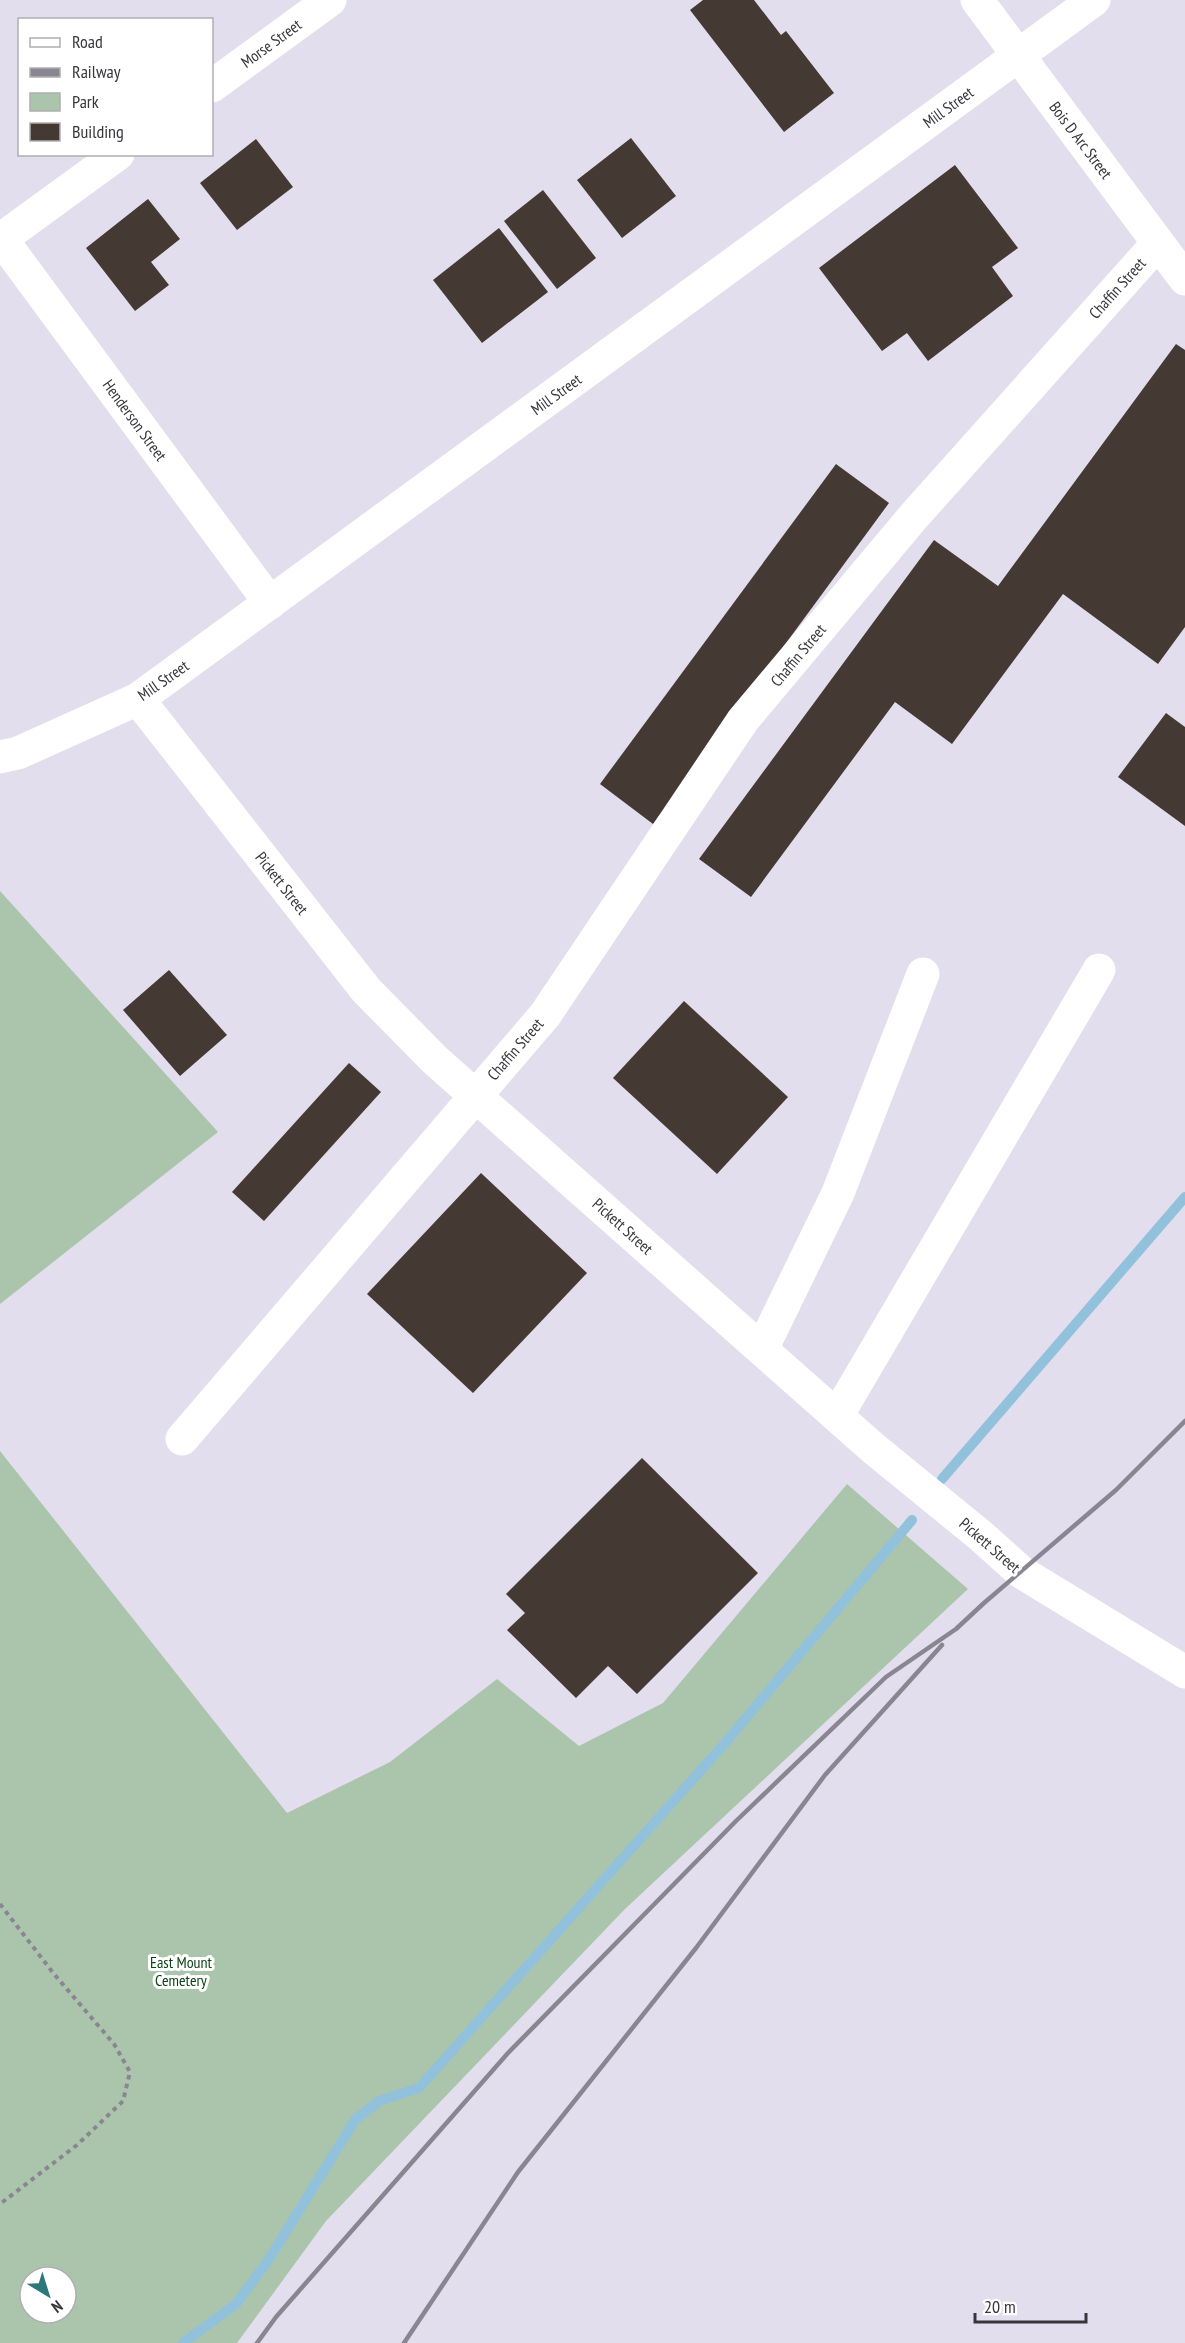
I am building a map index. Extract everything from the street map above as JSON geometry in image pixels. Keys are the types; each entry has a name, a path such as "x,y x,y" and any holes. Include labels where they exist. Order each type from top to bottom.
{"street":[{"name":"Morse Street","path":"213,85 330,0"},
{"name":"Bois D Arc Street","path":"977,0 1185,279"},
{"name":"Mill Street","path":"0,758 18,753 138,699 1094,0"},
{"path":"0,239 115,156"},
{"name":"Henderson Street","path":"0,239 270,603"},
{"name":"Chaffin Street","path":"182,1438 545,1015 743,720 914,516 1158,243"},
{"name":"Pickett Street","path":"138,699 366,990 435,1060 837,1416 1021,1572 1185,1672"},
{"path":"837,1416 1099,970"},
{"path":"762,1349 838,1193 923,974"}],"path":[{"path":"0,1904 54,1974 114,2044 130,2072 123,2101 77,2145 0,2204"}],"green space":[{"path":"0,891 218,1132 0,1304"},
{"name":"East Mount Cemetery","path":"0,1451 287,1813 390,1762 497,1679 579,1746 663,1703 847,1484 968,1589 625,1909 326,2221 237,2343 0,2343"}],"building":[{"path":"703,0 754,0 781,35 786,31 834,93 784,132 690,10"},
{"path":"631,138 676,196 622,238 577,180"},
{"path":"256,139 293,187 237,230 200,183"},
{"path":"955,165 1018,248 992,267 1013,296 928,361 907,333 882,351 819,268"},
{"path":"543,190 596,258 557,289 504,221"},
{"path":"148,199 180,239 151,262 169,285 135,311 86,248"},
{"path":"499,228 548,292 482,343 433,280"},
{"path":"1176,344 1185,350 1185,627 1158,664 1063,594 952,744 895,702 751,897 699,859 934,540 998,586"},
{"path":"836,464 889,503 653,824 600,784"},
{"path":"1166,713 1185,727 1185,826 1118,777"},
{"path":"169,970 227,1035 180,1076 123,1010"},
{"path":"684,1001 788,1097 717,1174 613,1078"},
{"path":"349,1063 381,1092 264,1221 232,1192"},
{"path":"481,1173 587,1273 473,1393 367,1294"},
{"path":"642,1458 758,1573 637,1694 608,1666 576,1698 507,1630 525,1613 506,1594"}],"waterway":[{"path":"942,1479 1185,1197"},
{"path":"183,2343 236,2304 269,2259 355,2120 379,2101 419,2088 725,1743 912,1520"}],"railway":[{"path":"257,2343 276,2317 508,2053 736,1821 886,1677 956,1629 1116,1490 1185,1421"},
{"path":"404,2343 518,2172 696,1948 825,1775 942,1645"}]}
